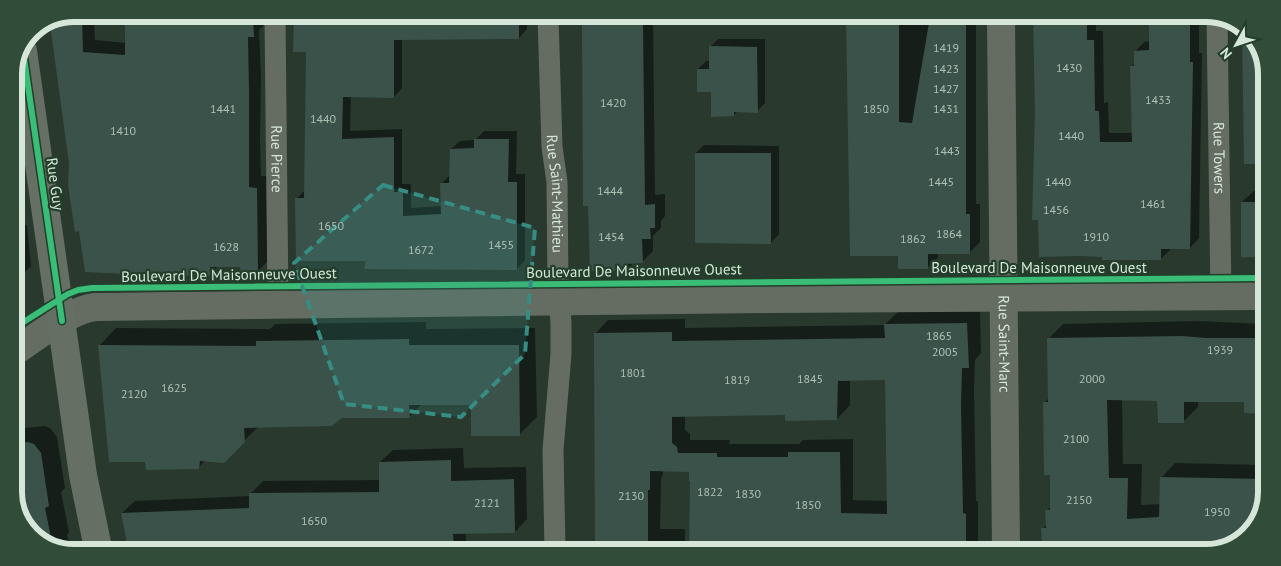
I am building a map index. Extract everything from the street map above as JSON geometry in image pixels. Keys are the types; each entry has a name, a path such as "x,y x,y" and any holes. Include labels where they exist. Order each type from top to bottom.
{"main road":[{"name":"Rue Guy","path":"24,60 83,475 97,544"}],"street":[{"name":"Rue Pierce","path":"275,22 278,304"},
{"name":"Rue Saint-Mathieu","path":"548,22 552,147 557,182 561,354 553,450 554,544"},
{"name":"Rue Saint-Marc","path":"1001,22 1006,544"},
{"name":"Rue Towers","path":"1217,24 1221,296"},
{"name":"Boulevard De Maisonneuve Ouest","path":"23,346 78,311 95,307 1258,296"}],"highlighted area":[{"path":"383,185 535,228 525,354 461,417 344,404 294,263"}],"building":[{"path":"82,22 83,52 125,55 125,22 253,22 254,37 248,37 249,187 257,188 258,272 241,272 240,267 210,267 210,276 85,272 79,231 75,232 68,185 69,164 51,28 64,24"},
{"path":"294,22 519,22 519,39 394,40 394,98 343,97 342,139 394,137 394,192 403,192 403,216 441,214 440,183 449,183 450,149 474,148 474,139 509,139 508,182 517,182 517,270 364,269 366,261 296,261 295,198 304,198 306,52 293,52"},
{"path":"846,22 899,22 899,122 912,123 929,22 966,22 966,214 970,214 970,254 928,254 928,269 898,269 898,256 850,256"},
{"path":"1033,22 1087,22 1087,40 1094,40 1095,111 1099,111 1100,142 1132,142 1130,66 1134,66 1134,51 1149,50 1149,22 1190,22 1190,62 1193,62 1190,249 1161,249 1161,260 1102,260 1102,257 1080,256 1039,257 1038,220 1032,220 1035,112"},
{"path":"643,23 645,205 655,204 655,228 650,228 651,239 642,239 643,263 627,264 627,271 590,271 588,206 583,206 582,24"},
{"path":"1242,37 1255,55 1258,71 1258,164 1244,164"},
{"path":"709,46 757,47 758,113 734,112 734,116 711,117 711,92 697,92 697,69 709,69"},
{"path":"695,153 771,153 771,244 695,243"},
{"path":"1241,202 1258,202 1258,257 1241,257"},
{"path":"967,323 969,368 962,368 961,405 963,513 966,514 966,544 689,544 689,472 650,471 648,544 595,544 594,333 672,332 672,341 885,338 884,324","holes":["885,380 887,514 841,513 840,452 788,452 788,457 717,457 717,453 678,453 677,447 672,443 672,417 785,415 785,421 837,420 838,381"]},
{"path":"1182,336 1258,338 1258,414 1244,413 1244,402 1184,402 1184,423 1158,423 1157,401 1107,400 1109,478 1128,478 1127,519 1159,517 1160,477 1258,479 1255,511 1246,526 1235,535 1223,541 1208,544 1042,544 1041,528 1046,528 1045,510 1050,510 1050,475 1044,475 1043,402 1048,402 1047,338"},
{"path":"409,339 409,345 519,345 520,436 471,436 471,405 409,405 410,418 342,418 332,426 244,428 245,442 224,463 200,461 199,469 146,470 145,462 109,462 98,345 256,346 256,341"},
{"path":"23,442 34,444 41,453 49,506 45,508 51,538 35,526 25,508 23,495"},
{"path":"451,460 451,481 514,479 515,533 453,534 454,544 127,544 121,513 249,508 249,493 379,492 379,462"}],"cycle path":[{"path":"24,60 62,321"},
{"path":"23,322 68,294 92,288 1258,278"}]}
